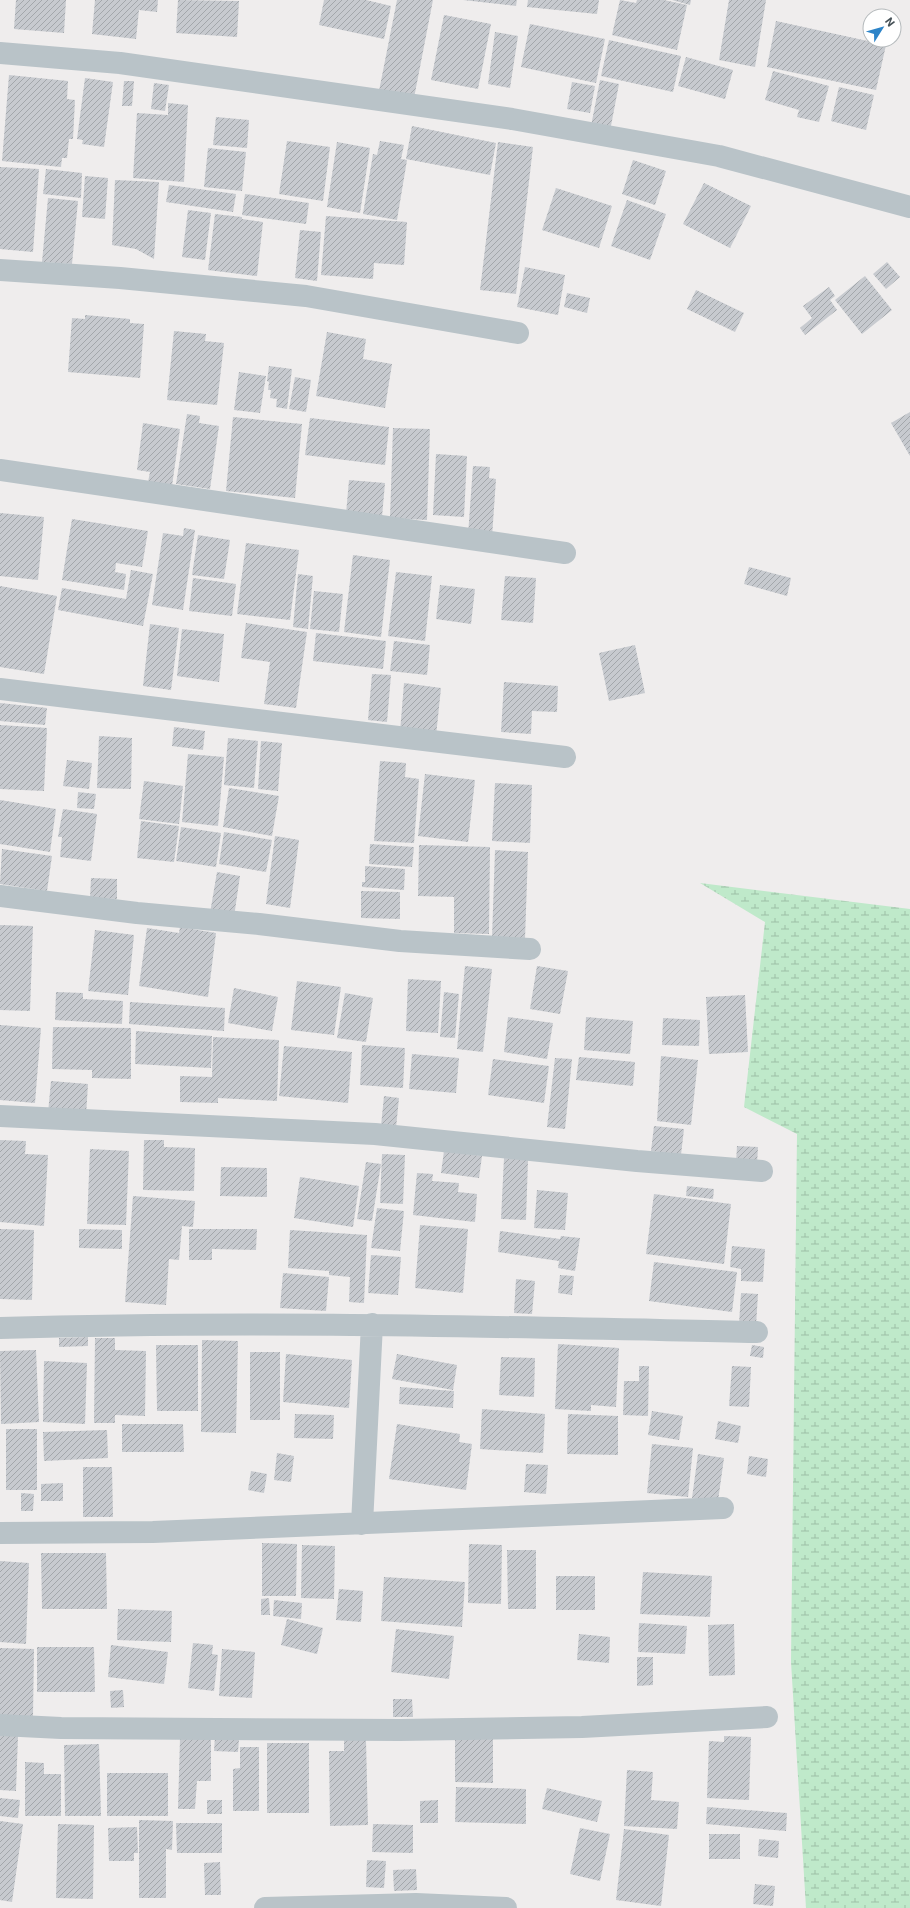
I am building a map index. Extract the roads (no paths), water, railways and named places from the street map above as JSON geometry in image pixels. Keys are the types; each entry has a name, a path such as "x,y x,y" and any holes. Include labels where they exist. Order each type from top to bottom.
{"street":[{"path":"0,53 120,63 512,119 718,156 910,207"},
{"path":"0,270 120,278 306,296 518,333"},
{"path":"0,470 565,553"},
{"path":"0,689 565,757"},
{"path":"0,896 137,913 259,924 400,941 530,950"},
{"path":"0,1116 374,1134 637,1161 762,1171"},
{"path":"0,1328 372,1324 757,1332"},
{"path":"362,1524 372,1324"},
{"path":"0,1533 153,1532 723,1508"},
{"path":"0,1725 61,1728 400,1730 582,1727 767,1717"},
{"path":"265,1908 416,1904 506,1908"}]}
